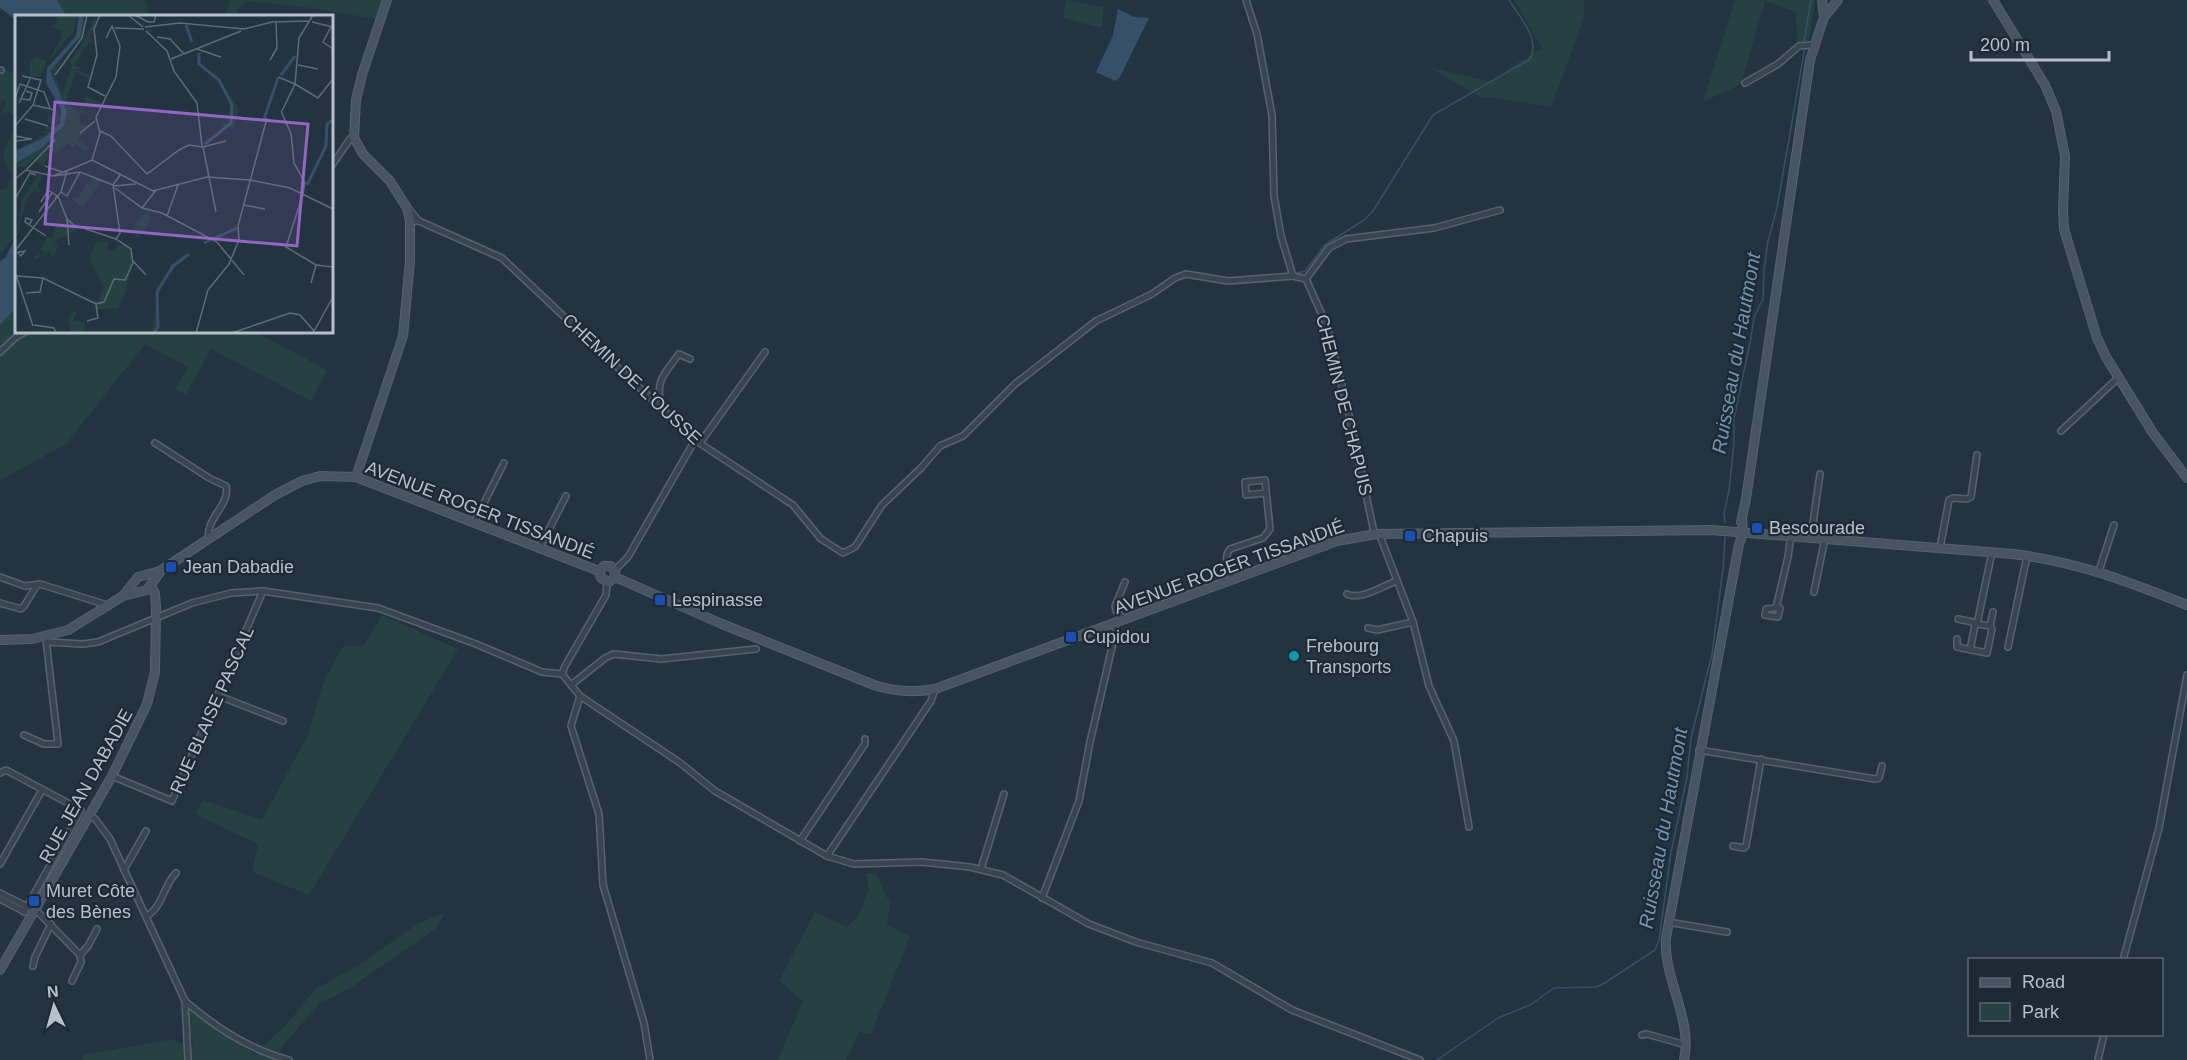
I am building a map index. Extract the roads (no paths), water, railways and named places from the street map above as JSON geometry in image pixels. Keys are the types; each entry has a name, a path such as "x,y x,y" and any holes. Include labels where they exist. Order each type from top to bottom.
{"street":[{"path":"356,477 403,336 410,261 410,220 405,205 390,182 363,154 354,138 356,100 387,0"},
{"path":"1246,0 1257,34 1270,104 1274,196 1281,236 1293,276"},
{"path":"1993,0 2044,85 2056,111 2065,156 2063,219 2066,239 2097,338 2118,378 2153,433 2187,478"},
{"path":"1684,1060 1686,1045 1684,1025 1666,956 1668,922 1739,544 1808,72 1813,45 1832,2"},
{"path":"1745,83 1778,64 1799,46 1813,45"},
{"path":"333,164 350,139 354,138"},
{"name":"CHEMIN DE L'OUSSE","path":"405,205 419,220 502,258 697,442 793,505 821,538 843,553 855,547 882,505 940,446 963,436 1015,384 1096,321 1152,294 1175,278 1186,274 1228,281 1293,276 1306,279"},
{"path":"1306,279 1323,253 1346,239 1434,228 1500,210"},
{"name":"CHEMIN DE L'OUSSE","path":"410,220 419,220"},
{"name":"CHEMIN DE CHAPUIS","path":"1306,279 1327,326 1376,534 1380,536 1413,622 1429,686 1454,741 1468,827"},
{"path":"0,352 23,333"},
{"path":"562,674 606,596 607,582 628,558 697,442 765,352"},
{"path":"662,409 658,393 660,380 679,354 690,360"},
{"path":"2061,431 2118,378"},
{"path":"155,443 209,478 226,486 226,495 208,528 209,538"},
{"path":"1940,548 1949,500 1971,497 1977,455"},
{"path":"474,523 504,463"},
{"path":"1811,537 1820,474"},
{"name":"AVENUE ROGER TISSANDIÉ","path":"146,575 160,571 274,495 302,481 320,476 356,477 599,572"},
{"path":"1234,579 1226,558 1230,549 1263,538 1270,530 1266,493"},
{"path":"539,549 566,496"},
{"path":"2099,571 2114,525"},
{"name":"AVENUE ROGER TISSANDIÉ","path":"615,574 722,624 887,690 910,692 935,689 1337,542 1376,534 1740,531 1992,552 2027,556 2099,571 2187,605"},
{"path":"1776,606 1791,535"},
{"path":"1814,592 1825,538"},
{"path":"1970,650 1992,552"},
{"path":"2008,647 2027,556"},
{"path":"607,582 601,578 599,572 602,567 611,566 615,574"},
{"name":"AVENUE ROGER TISSANDIÉ","path":"147,588 160,571"},
{"path":"123,596 140,576 146,575 150,578 147,588"},
{"path":"0,577 25,586 37,585 107,605"},
{"path":"1347,594 1353,597 1362,595 1396,581"},
{"path":"135,582 136,587 147,588"},
{"path":"1125,582 1115,606 1116,611 1125,620"},
{"path":"0,603 18,609 23,608 37,585"},
{"path":"47,640 68,630 123,596 147,588"},
{"name":"RUE JEAN DABADIE","path":"0,969 30,911 112,776 147,704 155,672 156,603 155,594 147,588"},
{"path":"0,640 33,639 83,644 98,642 192,603 231,593 262,591 378,608 476,644 542,672 562,674 580,696 679,762 715,791 827,856 855,864 922,862 981,869 1003,875 1089,924 1136,942 1212,963 1292,1010 1420,1060"},
{"name":"RUE BLAISE PASCAL","path":"112,776 172,801 219,696 262,591"},
{"path":"1957,639 1957,647 1988,652 1993,612"},
{"path":"1958,619 1990,625"},
{"path":"1368,628 1377,630 1413,622"},
{"path":"1042,898 1079,801 1116,630 1114,624"},
{"path":"24,735 44,744 58,744 47,640"},
{"path":"571,685 605,658 614,654 661,659 756,649"},
{"path":"2123,958 2159,828 2187,675"},
{"path":"827,856 931,701 935,689"},
{"path":"219,696 283,721"},
{"path":"580,696 571,726 599,814 603,885 641,1012 650,1060"},
{"path":"800,841 865,744 865,739"},
{"path":"1699,750 1875,779 1879,778 1881,766"},
{"path":"1733,846 1744,848 1746,846 1761,759"},
{"path":"0,773 6,771 81,810 30,911"},
{"path":"0,864 42,790"},
{"path":"981,869 1004,794"},
{"path":"89,814 110,839 185,1001 188,1060"},
{"path":"124,870 146,831"},
{"path":"146,916 153,912 176,873"},
{"path":"0,893 51,924 80,955 81,962 72,981"},
{"path":"0,899 30,911"},
{"path":"1668,922 1727,932"},
{"path":"33,966 51,924"},
{"path":"80,955 97,929"},
{"path":"185,1001 250,1046 269,1055 289,1060"},
{"path":"1642,1035 1647,1034 1686,1045"},
{"path":"2098,1060 2104,1036"}],"water":[{"path":"0,0 57,0 66,15 15,15 15,19 0,8"},
{"path":"1118,9 1134,17 1149,18 1120,77 1115,81 1096,72 1113,35"},
{"path":"14,240 15,309 0,325 0,261 6,257"}],"waterway":[{"path":"1294,274 1305,271 1325,245 1364,220 1373,211 1433,115 1529,60 1533,45 1531,37 1509,0"},
{"name":"Ruisseau du Hautmont","path":"1804,41 1811,0"},
{"name":"Ruisseau du Hautmont","path":"1725,523 1724,513 1729,491 1734,442 1734,418 1754,317 1763,299 1768,241 1777,208 1805,47"},
{"name":"Ruisseau du Hautmont","path":"1437,1060 1498,1018 1530,1005 1554,988 1596,987 1655,950 1659,940 1671,852 1687,777 1691,738 1712,654 1725,537"}],"place":[{"name":"Bescourade","path":"1757,528"},
{"name":"Chapuis","path":"1410,536"},
{"name":"Jean Dabadie","path":"171,567"},
{"name":"Lespinasse","path":"660,600"},
{"name":"Cupidou","path":"1071,637"},
{"name":"Frebourg Transports","path":"1294,656"},
{"name":"Muret Côte des Bènes","path":"34,901"}]}
